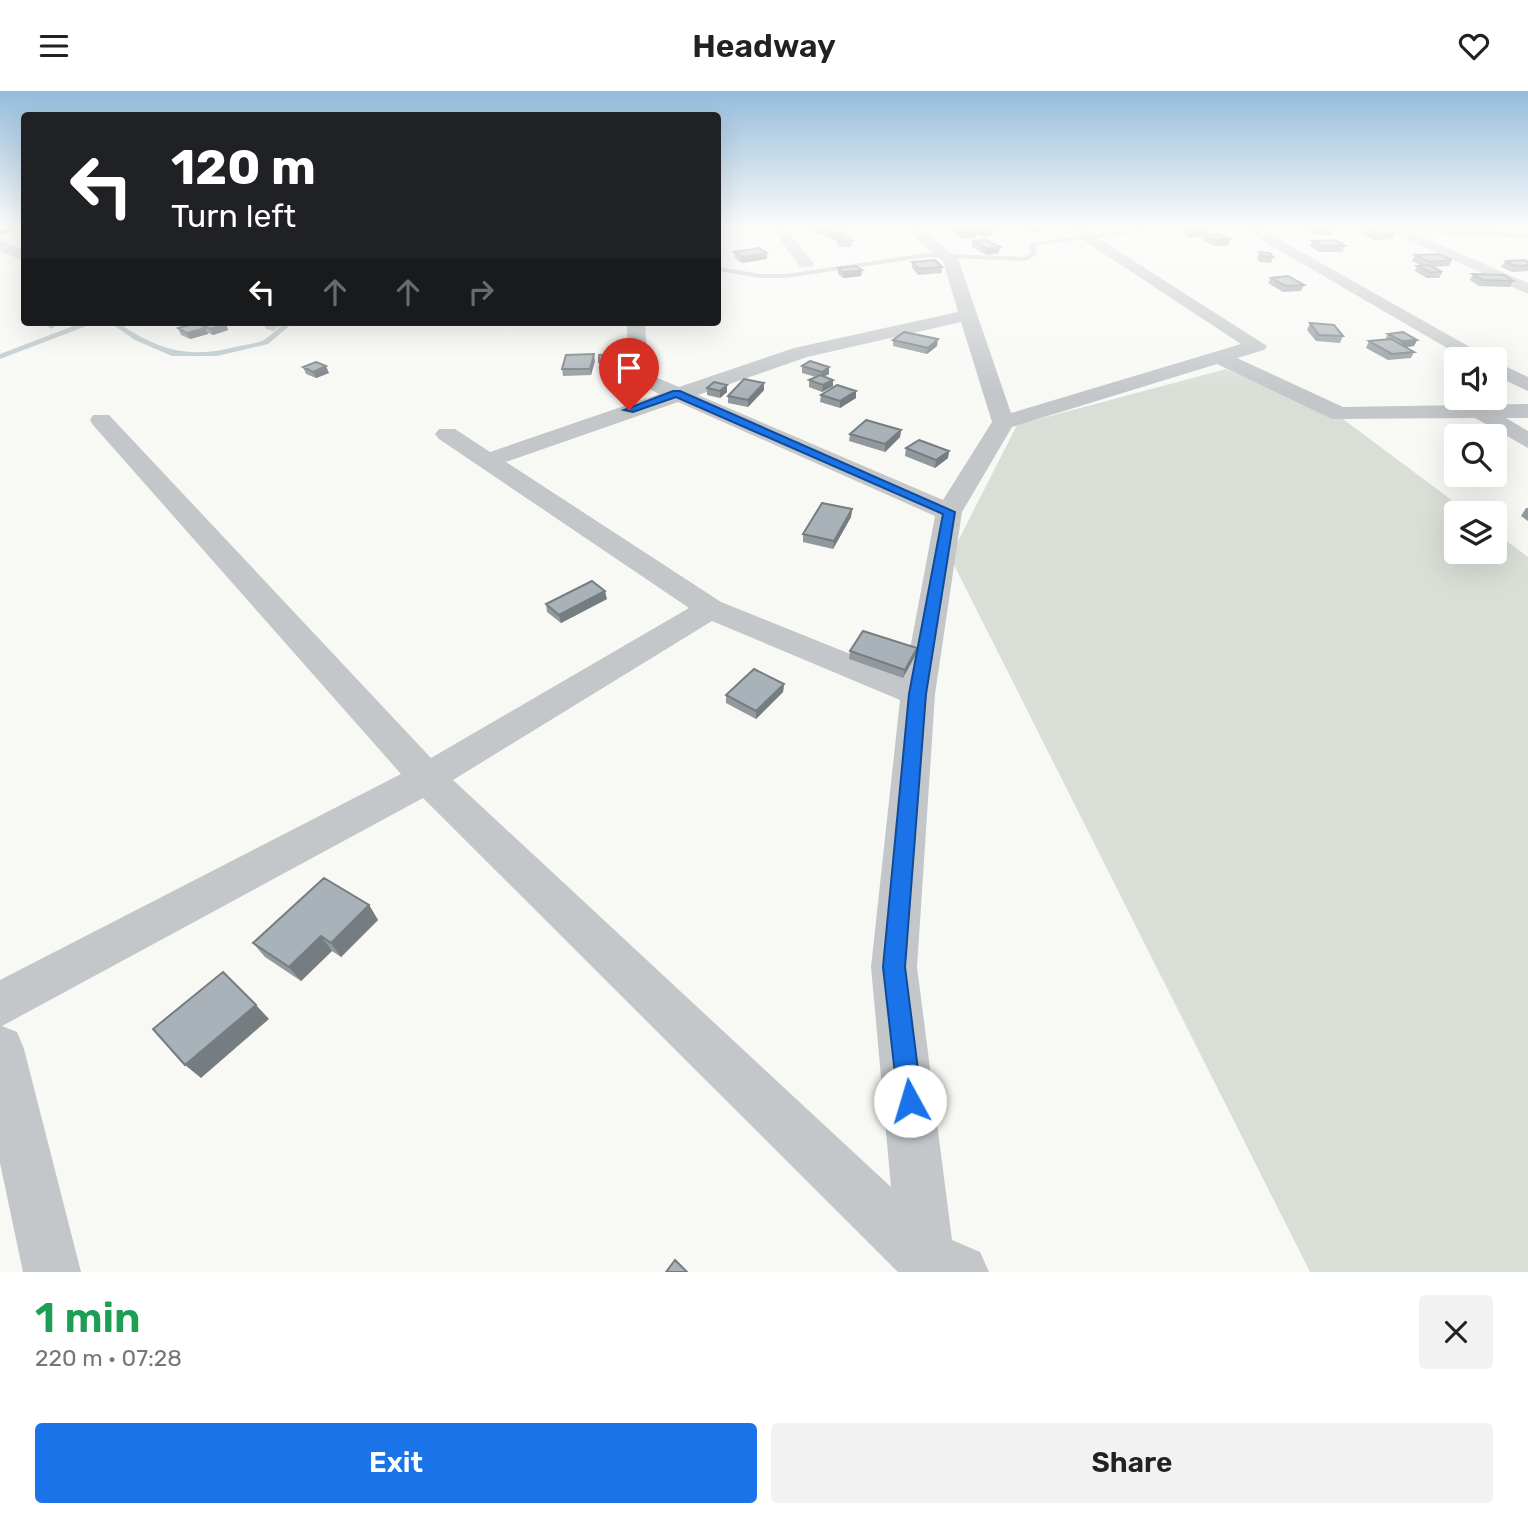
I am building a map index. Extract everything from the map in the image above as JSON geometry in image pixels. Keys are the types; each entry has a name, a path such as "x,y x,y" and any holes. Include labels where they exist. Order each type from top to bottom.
{"street":[{"path":"957,283 1003,422"},
{"path":"939,1269 894,967 918,694 949,512 1003,422 1257,346 1158,283"},
{"path":"1346,283 1460,347"},
{"path":"487,461 801,352 968,315"},
{"path":"636,326 638,376 949,512"},
{"path":"1218,357 1340,414 1528,411"},
{"path":"1507,373 1528,385"},
{"path":"1479,412 1528,441"},
{"path":"101,420 427,778 939,1269"},
{"path":"447,434 710,609 918,694"},
{"path":"0,1004 427,778 710,609"},
{"path":"0,1049 52,1272"}],"shaded area":[{"path":"1226,369 1343,419 1453,501 1444,501 1444,564 1507,564 1507,541 1528,557 1528,1272 1310,1272 950,557 1017,425"}],"building":[{"path":"1281,283 1304,285 1286,286"},
{"path":"1310,323 1334,325 1343,336 1319,335"},
{"path":"202,326 205,328 187,333 178,328"},
{"path":"904,332 938,339 928,348 893,340"},
{"path":"1403,332 1417,340 1402,341 1388,334"},
{"path":"1391,339 1414,352 1392,354 1369,341"},
{"path":"594,354 590,369 562,369 566,355"},
{"path":"621,354 621,361 599,362 599,355"},
{"path":"810,361 829,367 822,372 802,366"},
{"path":"316,362 326,366 313,372 303,367"},
{"path":"820,375 833,380 823,385 809,380"},
{"path":"744,379 764,383 748,400 728,396"},
{"path":"714,382 727,385 720,391 707,388"},
{"path":"837,385 856,391 840,401 821,395"},
{"path":"866,420 901,430 885,444 850,434"},
{"path":"919,440 949,451 936,460 906,448"},
{"path":"822,503 852,509 834,541 803,534"},
{"path":"592,581 605,591 559,615 546,604"},
{"path":"863,631 917,648 905,670 850,651"},
{"path":"754,669 784,684 756,711 726,695"},
{"path":"324,878 369,905 331,943 321,936 289,967 253,943"},
{"path":"223,972 256,1005 185,1065 153,1029"},
{"path":"675,1260 687,1272 666,1272"}],"waterway":[{"path":"0,357 80,326"},
{"path":"118,326 137,339 175,354 217,354 265,342 286,326"}],"route":[{"path":"629,410 677,393 949,512 918,694 894,967 910,1101"}]}
